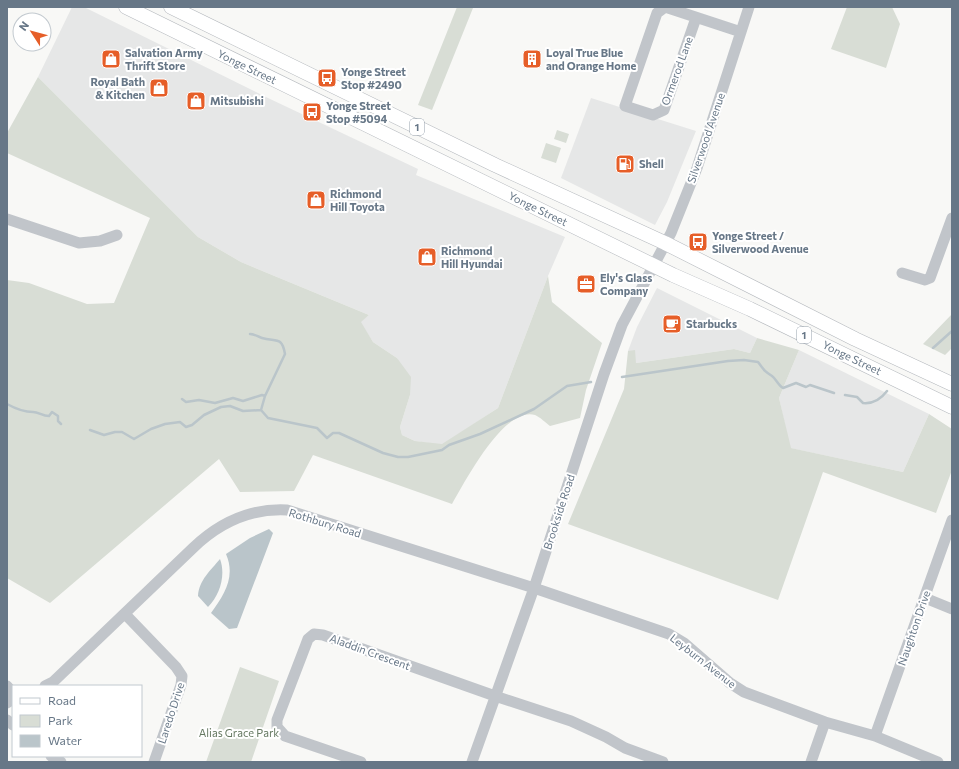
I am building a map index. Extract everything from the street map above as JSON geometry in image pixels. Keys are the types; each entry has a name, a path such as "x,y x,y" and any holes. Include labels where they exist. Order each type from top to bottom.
{"main road":[{"name":"Yonge Street","path":"126,7 654,265 756,312 952,407"},
{"name":"Yonge Street","path":"171,7 495,165 665,243 794,306 855,339 952,384"}],"street":[{"name":"Ormerod Lane","path":"696,18 664,110 653,115 625,106 658,11 665,7 741,32"},
{"name":"Silverwood Avenue","path":"654,265 665,243 707,141 749,7"},
{"path":"902,273 925,280 930,278 947,247 952,218"},
{"path":"7,219 79,243 100,241 117,235"},
{"name":"Brookside Road","path":"472,762 534,588 604,374 622,325 654,265"},
{"name":"Rothbury Road","path":"50,684 193,548 216,528 239,516 271,510 295,512 534,588"},
{"name":"Naughton Drive","path":"874,736 952,520"},
{"name":"Leyburn Avenue","path":"534,588 669,634 684,643 744,692 825,722 874,736 938,762"},
{"path":"925,598 952,609"},
{"name":"Laredo Drive","path":"125,614 179,670 182,676 181,685 154,762"},
{"name":"Aladdin Crescent","path":"361,762 285,736 277,727 277,720 308,639 314,634 323,635 495,696"},
{"path":"495,696 571,721 606,737 625,748 663,762"},
{"path":"811,762 825,722"}],"shaded area":[{"path":"72,7 84,7 268,98 418,169 416,175 565,237 548,276 498,408 442,445 415,441 402,435 400,427 410,395 397,358 373,342 360,322 369,315 241,262 198,237 38,77 50,52 52,52 52,48"},
{"path":"591,98 696,131 667,202 655,225 561,178"},
{"path":"657,288 757,338 750,353 734,349 636,363 628,351 637,327"},
{"path":"799,350 929,414 903,472 790,448 779,398"}],"green space":[{"path":"457,7 473,8 432,110 418,105"},
{"path":"847,7 892,7 900,24 886,68 831,49"},
{"path":"38,77 198,237 241,262 369,315 361,322 373,342 397,358 411,377 410,395 400,427 402,435 415,441 442,444 498,408 548,276 552,302 602,343 586,390 580,418 550,426 535,415 523,415 511,422 499,433 487,448 452,504 313,455 294,491 240,492 219,459 50,603 7,578 7,280 29,283 87,304 114,303 150,218 7,153 7,133"},
{"path":"557,130 569,134 566,143 554,139"},
{"path":"546,143 561,148 556,163 541,158"},
{"path":"952,314 952,348 945,355 923,344"},
{"path":"757,338 799,350 779,398 791,448 903,472 929,414 952,429 952,470 936,513 823,472 778,600 568,524 624,389 628,351 635,350 636,363 734,349 750,353"},
{"name":"Alias Grace Park","path":"240,667 279,681 251,762 206,762"}],"water":[{"path":"269,529 273,533 237,628 229,629 211,613 224,592 229,578 229,562 226,554 250,538"},
{"path":"220,559 222,565 221,584 216,597 208,607 198,596 199,590 203,580"}],"waterway":[{"path":"933,348 952,331"},
{"path":"250,334 280,342 284,348 285,354 265,396 261,410"},
{"path":"622,377 728,361 744,360 758,362 764,370 783,388 796,383 806,387 810,385 834,393"},
{"path":"90,430 104,435 122,432 134,439 151,429 165,424 180,422 186,427 192,425 204,415 221,407 230,406 243,411 261,410 268,418 317,428 327,438 333,433 339,433 383,453 398,457 408,457 442,450 449,445 480,434 534,409 567,386 591,382"},
{"path":"845,395 857,397 863,403 870,403 882,396 887,391"},
{"path":"182,399 186,402 199,400 215,403 233,398 243,401 262,395 265,396"},
{"path":"7,404 20,410 35,412 47,416 49,416 52,412 58,416 58,421 61,424"}],"place":[{"name":"Salvation Army Thrift Store","path":"111,59"},
{"name":"Loyal True Blue and Orange Home","path":"532,59"},
{"name":"Yonge Street Stop #2490","path":"327,78"},
{"name":"Royal Bath & Kitchen","path":"159,88"},
{"name":"Mitsubishi","path":"196,101"},
{"name":"Yonge Street Stop #5094","path":"312,112"},
{"name":"Shell","path":"625,164"},
{"name":"Richmond Hill Toyota","path":"316,200"},
{"name":"Yonge Street / Silverwood Avenue","path":"698,242"},
{"name":"Richmond Hill Hyundai","path":"427,257"},
{"name":"Ely's Glass Company","path":"586,284"},
{"name":"Starbucks","path":"672,324"}]}
